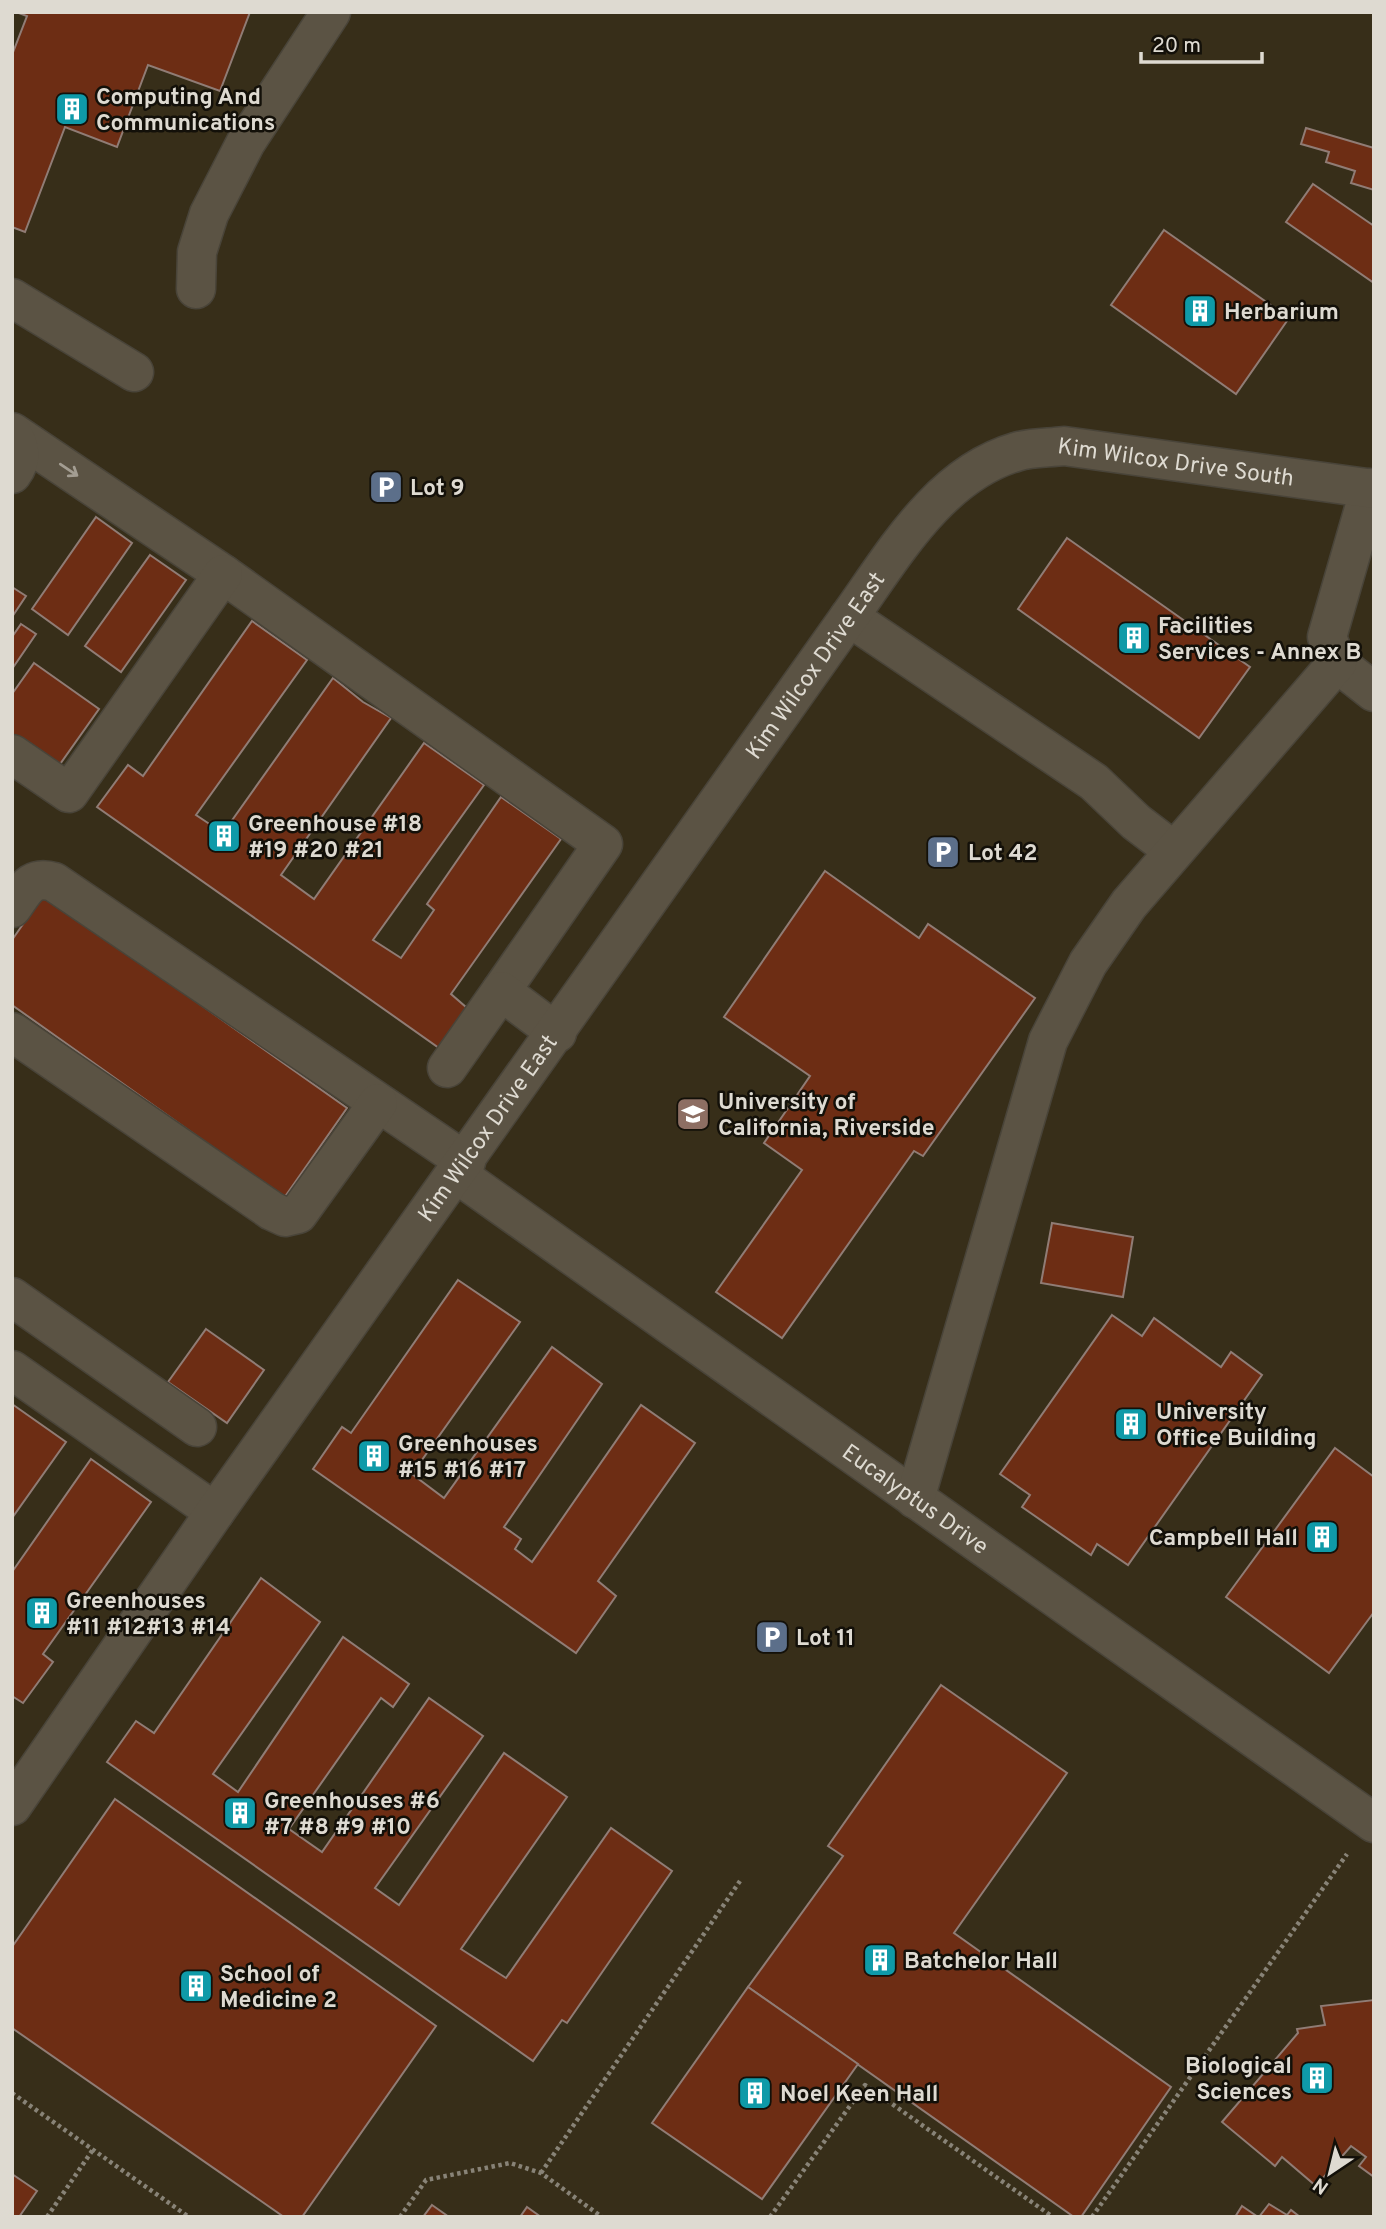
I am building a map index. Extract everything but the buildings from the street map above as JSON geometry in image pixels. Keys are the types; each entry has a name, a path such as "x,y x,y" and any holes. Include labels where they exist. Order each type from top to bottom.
{"street":[{"path":"196,289 197,252 209,214 246,142 331,12"},
{"path":"12,298 134,372"},
{"path":"12,433 20,448 18,465 12,474"},
{"path":"12,433 223,574 603,844 447,1068"},
{"name":"Kim Wilcox Drive South","path":"982,466 1017,451 1064,446 1372,488"},
{"name":"Kim Wilcox Drive East","path":"12,1806 215,1513 849,617 926,514 949,490 982,466"},
{"path":"1372,488 1327,637 1337,663 1374,692"},
{"path":"12,754 69,793 223,574"},
{"path":"849,617 1094,782 1136,822 1174,851"},
{"path":"915,1499 1048,1041 1088,963 1129,904 1337,663"},
{"name":"Eucalyptus Drive","path":"12,908 31,881 40,877 54,882 378,1103 461,1168 915,1499 1372,1818"},
{"path":"501,991 557,1033"},
{"path":"12,1032 272,1211 285,1217 298,1214 378,1103"},
{"path":"12,1297 197,1427"},
{"path":"12,1370 215,1513"}],"path":[{"path":"1093,2217 1372,1818"},
{"path":"541,2173 740,1881"},
{"path":"770,2217 865,2085 1053,2217"},
{"path":"12,2093 189,2217"},
{"path":"47,2217 94,2148"},
{"path":"400,2217 426,2180 510,2163 541,2173 602,2217"}],"shaded area":[{"name":"University of California, Riverside","path":"12,12 1374,12 1374,2217 12,2217"}],"place":[{"name":"Computing And Communications","path":"72,109"},
{"name":"Herbarium","path":"1200,311"},
{"name":"Lot 9","path":"386,487"},
{"name":"Facilities Services - Annex B","path":"1134,638"},
{"name":"Greenhouse #18 #19 #20 #21","path":"224,836"},
{"name":"Lot 42","path":"943,852"},
{"name":"University of California, Riverside","path":"693,1114"},
{"name":"University Office Building","path":"1131,1424"},
{"name":"Greenhouses #15 #16 #17","path":"374,1456"},
{"name":"Campbell Hall","path":"1322,1537"},
{"name":"Greenhouses #11 #12#13 #14","path":"42,1613"},
{"name":"Lot 11","path":"772,1637"},
{"name":"Greenhouses #6 #7 #8 #9 #10","path":"240,1813"},
{"name":"Batchelor Hall","path":"880,1960"},
{"name":"School of Medicine 2","path":"196,1986"},
{"name":"Biological Sciences","path":"1317,2078"},
{"name":"Noel Keen Hall","path":"755,2093"}]}
